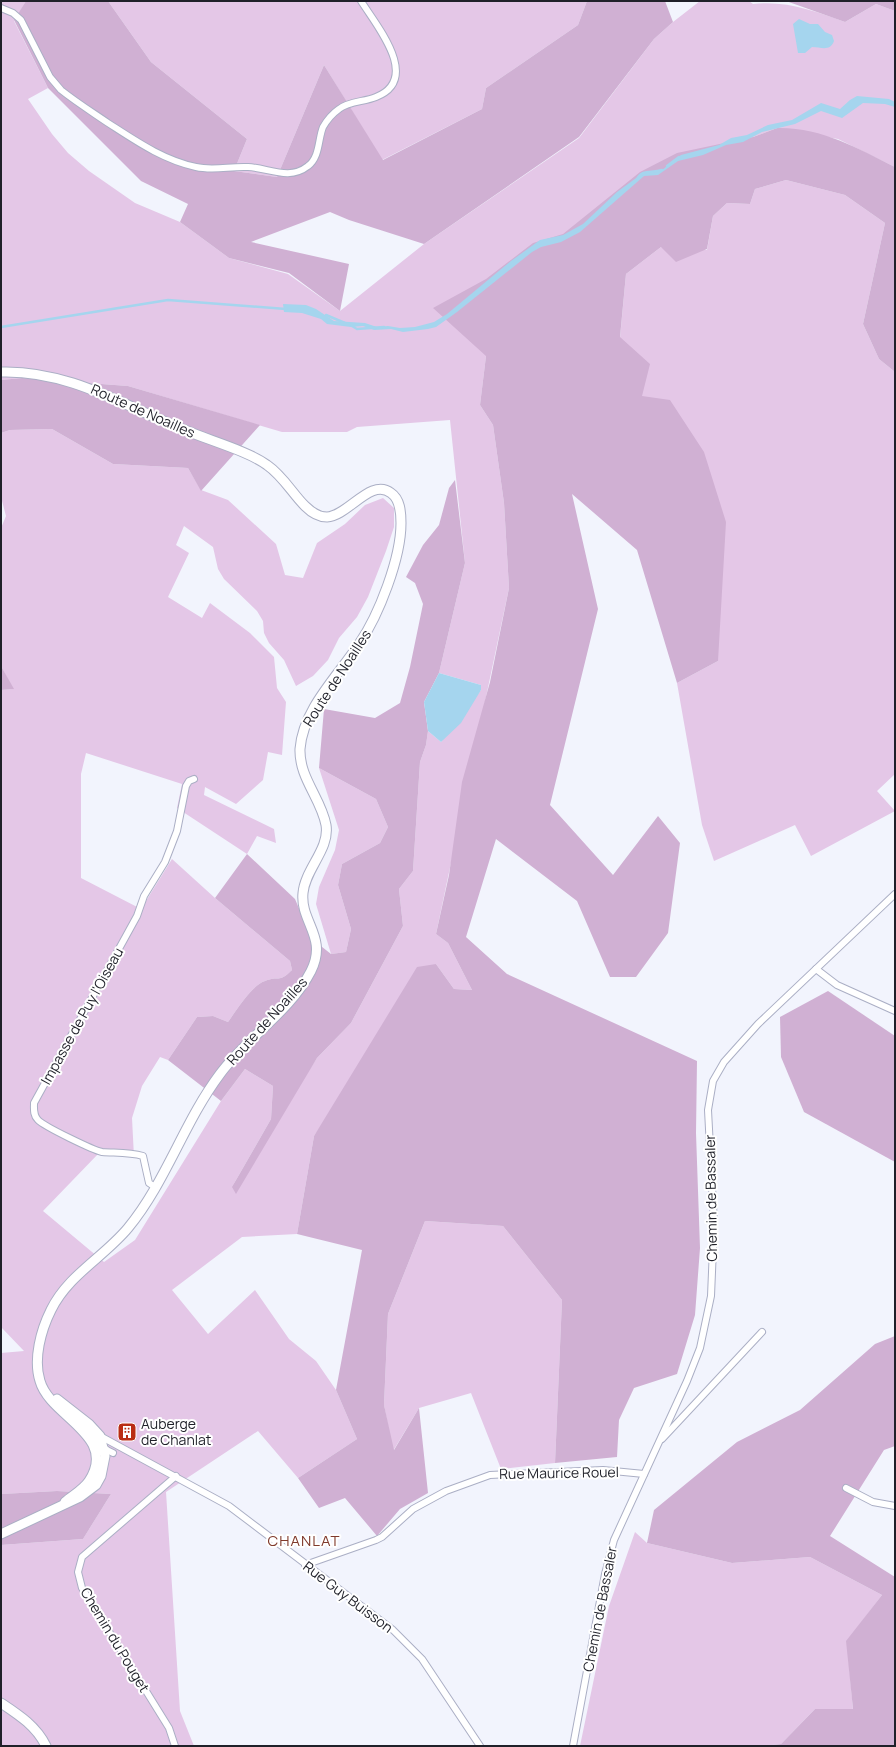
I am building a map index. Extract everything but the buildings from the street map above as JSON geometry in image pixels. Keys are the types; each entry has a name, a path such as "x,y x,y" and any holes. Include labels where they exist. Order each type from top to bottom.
{"main road":[{"name":"Route de Noailles","path":"1,372 38,374 82,385 167,423 256,459 276,472 304,506 318,515 327,517 337,514 369,492 379,489 392,493 398,502 401,511 401,526 398,544 386,589 377,614 362,641 310,714 302,733 300,748 302,767 325,819 327,830 324,844 306,878 303,890 304,906 315,939 317,951 311,970 299,989 218,1077 198,1108 155,1187 125,1232 74,1278 56,1301 42,1333 38,1369 40,1381 44,1391 60,1410 88,1436 93,1443 95,1456 96,1464 89,1481 65,1502"},
{"path":"1,1534 90,1491 101,1476 104,1465 105,1446 100,1436 52,1394 38,1369"},
{"path":"1,1703 31,1724 42,1737 46,1746"}],"street":[{"path":"1,8 13,13 21,20 50,77 61,90 148,149 196,167 213,169 248,167 292,174 310,165 315,157 323,128 330,116 342,106 375,97 390,88 394,81 396,64 392,50 361,1"},
{"name":"Impasse de Puy l'Oiseau","path":"155,1187 149,1183 143,1156 133,1153 101,1152 45,1126 37,1119 34,1112 34,1102 137,916 144,896 166,862 177,831 186,786 189,781 194,779"},
{"name":"Chemin de Bassaler","path":"573,1746 605,1574 612,1547 687,1381 700,1348 711,1296 714,1224 708,1110 713,1081 724,1062 758,1024 895,894"},
{"path":"816,969 837,985 895,1011"},
{"path":"657,1445 762,1332"},
{"path":"60,1410 87,1428 113,1453"},
{"path":"95,1456 105,1446"},
{"name":"Rue Guy Buisson","path":"105,1446 128,1452 176,1476 229,1506 305,1565 393,1630 422,1659 480,1746"},
{"path":"104,1465 113,1453 128,1452"},
{"name":"Rue Maurice Rouel","path":"305,1565 376,1540 413,1509 446,1491 490,1475 603,1470 644,1474"},
{"name":"Chemin du Pouget","path":"175,1746 169,1728 82,1588 78,1572 82,1557 176,1476"},
{"path":"846,1488 873,1502 895,1506"}],"shaded area":[{"path":"1,1 26,1 14,21 48,88 28,99 52,134 68,153 89,171 135,203 180,222 229,258 288,274 340,311 424,244 579,138 654,39 700,1 749,1 753,4 765,3 789,5 812,10 845,22 876,4 895,11 895,167 838,139 777,128 753,137 486,356 480,405 493,425 504,503 509,588 436,934 448,943 472,990 454,989 436,964 314,1136 297,1234 242,1237 172,1290 208,1334 255,1290 289,1339 316,1361 336,1390 357,1439 298,1478 258,1431 166,1492 180,1711 194,1746 1,1746 1,1545 83,1539 111,1494 57,1491 1,1494 1,1353 24,1351 1,1327 1,690 13,689 1,666 1,528 6,516 1,497 1,433 10,430 52,429 113,464 188,468 201,490 228,500 276,544 285,575 303,578 317,543 345,524 365,505 383,498 394,508 394,527 386,551 368,597 357,617 339,638 328,660 313,676 296,686 284,660 269,643 264,633 263,621 257,611 224,579 218,569 213,547 184,526 176,545 189,553 168,597 202,618 210,603 250,633 274,657 277,688 286,702 282,755 268,752 263,780 236,804 205,787 204,795 274,829 276,843 257,836 247,854 177,808 182,784 86,753 81,774 81,878 141,909 172,859 215,898 290,961 292,970 284,977 270,979 260,983 245,999 228,1022 213,1016 197,1017 168,1060 160,1057 142,1086 132,1118 134,1157 99,1153 43,1211 104,1262 135,1240 221,1101 245,1069 273,1086 271,1119 232,1187 317,1058 351,1023 403,926 399,889 413,871 420,762 426,745 428,731 441,742 481,690 481,685 439,673 465,563 450,420 357,427 347,432 282,432 128,386 22,378 1,380"},
{"path":"26,1 108,1 151,62 247,139 234,171 277,177 324,65 383,160 482,109 486,88 578,25 587,1 665,1 673,22 654,39 579,137 424,244 349,220 330,212 251,242 349,264 340,311 289,273 229,258 180,222 188,204 141,181 48,88 14,20"},
{"path":"108,1 587,1 578,25 486,88 482,109 382,160 324,65 277,177 234,171 247,139 151,62"},
{"path":"786,1 895,1 895,11 876,4 845,22"},
{"path":"777,128 809,131 824,135 853,146 895,167 895,372 879,359 863,324 885,223 845,195 786,180 755,189 750,204 727,203 713,216 707,249 676,262 661,247 626,274 620,337 650,364 642,396 670,400 704,452 726,522 718,661 677,683 637,550 572,494 598,609 550,805 613,875 658,816 680,843 668,933 636,977 610,977 577,901 496,839 466,937 507,974 697,1061 696,1133 700,1248 695,1315 677,1374 634,1388 619,1420 617,1457 555,1463 562,1300 503,1226 425,1221 388,1314 384,1405 394,1450 419,1408 428,1493 400,1509 377,1536 345,1498 319,1508 298,1478 357,1439 336,1390 362,1250 297,1234 314,1136 417,967 436,964 454,989 472,990 448,943 436,934 449,875 462,782 490,682 509,588 504,503 493,425 480,405 486,356 433,308 486,279 533,243 563,234 640,172 677,153 753,137"},
{"path":"786,180 845,195 885,223 863,324 879,359 895,372 895,774 877,791 895,811 811,856 795,825 714,861 702,825 677,683 718,661 641,396 620,338 626,274 661,247 707,250 713,216 727,203 750,204 755,189"},
{"path":"22,378 128,386 260,425 201,491 188,468 113,464 52,429 10,430 1,433 1,380"},
{"path":"455,480 465,563 439,673 424,702 428,731 426,745 420,762 413,871 399,889 403,926 351,1023 317,1058 236,1194 232,1187 271,1119 273,1086 245,1069 221,1101 168,1060 197,1017 213,1016 228,1022 245,999 260,983 270,979 284,977 292,970 290,961 215,898 247,854 295,899 312,939 331,954 346,952 351,929 338,885 342,864 380,843 388,827 376,799 319,768 324,709 375,718 400,703 410,667 423,604 415,583 406,577 423,545 439,525 449,488"},
{"path":"1,666 14,689 1,690"},
{"path":"319,768 376,799 388,827 380,843 342,864 338,885 351,929 346,952 331,954 316,904 319,887 335,850 339,830"},
{"path":"828,991 895,1036 895,1162 804,1112 781,1057 780,1017"},
{"path":"425,1221 503,1226 562,1300 555,1463 501,1469 471,1393 419,1408 393,1451 384,1405 388,1314"},
{"path":"895,1336 895,1446 884,1450 830,1536 895,1577 895,1746 761,1746 781,1744 815,1709 853,1709 846,1641 882,1595 810,1557 732,1563 647,1543 654,1510 737,1442 800,1410 875,1344"},
{"path":"57,1491 111,1494 83,1539 1,1545 1,1494"},
{"path":"635,1532 647,1543 732,1563 810,1557 882,1595 847,1641 853,1710 815,1709 781,1744 761,1746 580,1746 609,1606"}],"water":[{"path":"799,19 810,24 818,24 825,32 832,35 834,41 830,47 812,47 805,53 798,53 793,24"},
{"path":"857,96 889,99 895,102 895,107 885,104 863,103 842,118 821,111 795,124 762,132 743,142 726,145 703,155 678,161 658,175 644,176 580,232 561,242 541,247 532,252 436,327 403,332 391,329 374,330 363,326 351,327 327,324 321,319 302,313 284,312 283,304 306,305 316,309 334,321 365,323 377,327 415,327 434,322 447,314 511,261 540,240 563,235 583,224 617,192 643,173 662,170 681,155 719,145 731,138 747,135 768,125 792,120 821,103 840,109"},
{"path":"439,673 481,685 481,690 461,723 441,742 428,731 424,702"}],"waterway":[{"path":"667,166 679,157"},
{"path":"637,179 645,172 662,170"},
{"path":"1,327 168,300 286,309"},
{"path":"326,315 345,323"},
{"path":"352,326 357,329 384,327"}],"place":[{"name":"Auberge de Chanlat","path":"127,1432"}],"district":[{"name":"CHANLAT","path":"304,1541"}]}
